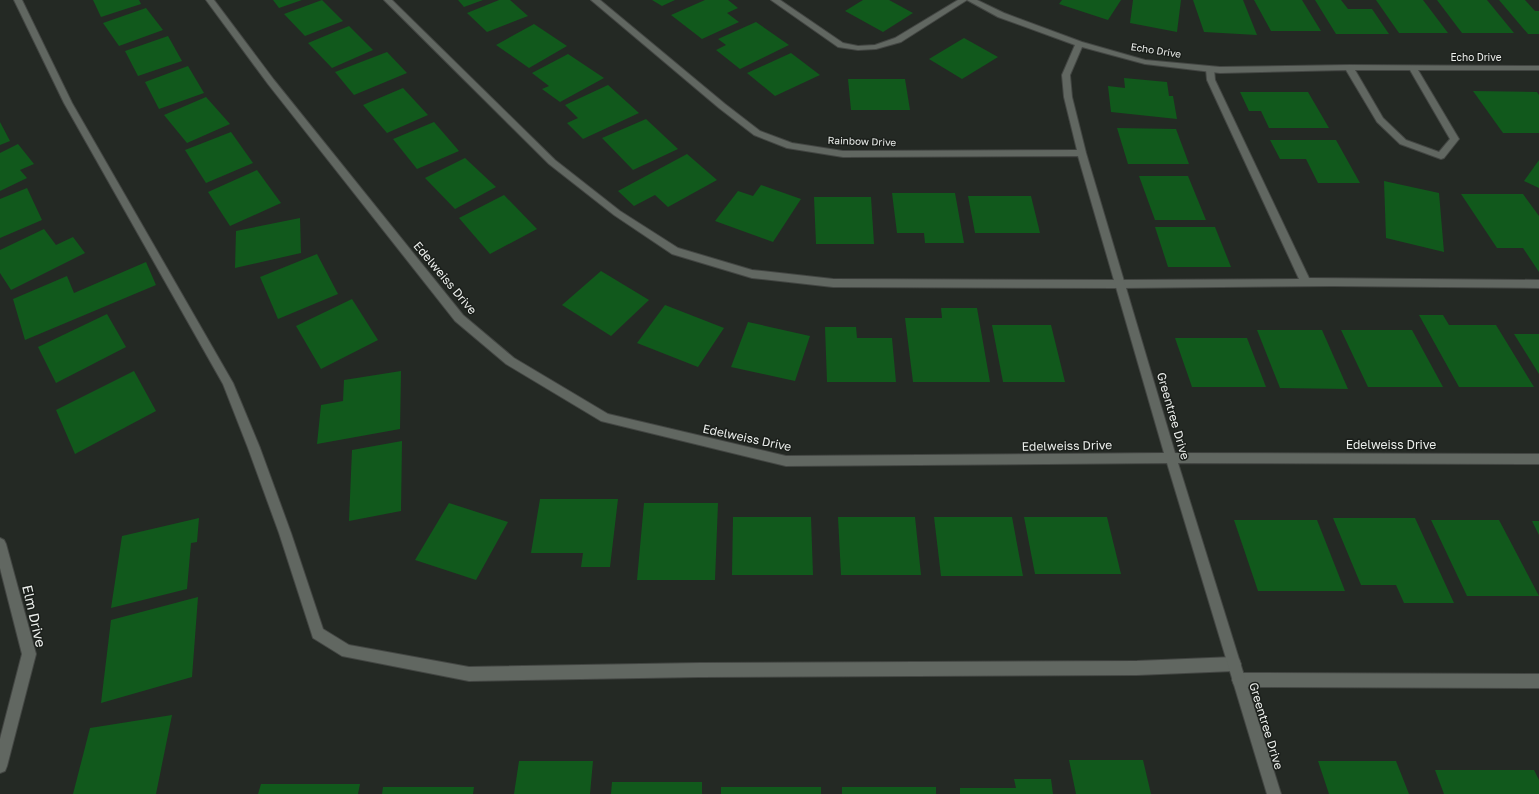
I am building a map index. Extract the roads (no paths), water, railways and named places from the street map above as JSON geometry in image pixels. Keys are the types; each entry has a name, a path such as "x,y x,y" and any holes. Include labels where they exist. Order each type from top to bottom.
{"street":[{"path":"18,0 68,103 228,383 285,533 318,633 348,651 469,674 699,670 1137,668 1234,664"},
{"name":"Edelweiss Drive","path":"210,0 271,82 459,318 510,362 604,418 786,461 1171,458 1539,459"},
{"path":"388,0 552,162 617,213 675,251 752,274 833,283 1121,284 1306,282 1539,284"},
{"name":"Rainbow Drive","path":"595,0 722,106 757,133 790,146 843,154 1082,153"},
{"path":"775,0 841,45 858,48 876,47 898,40 963,0"},
{"name":"Echo Drive","path":"970,0 1001,15 1079,44 1145,62 1210,68 1539,68"},
{"name":"Greentree Drive","path":"1079,44 1066,75 1068,97 1082,153 1171,458 1274,794"},
{"path":"1349,67 1380,120 1403,142 1441,156 1455,139 1413,68"},
{"path":"1210,68 1211,80 1306,282"},
{"name":"Elm Drive","path":"0,766 29,654 1,548"},
{"path":"1239,680 1539,681"}]}
